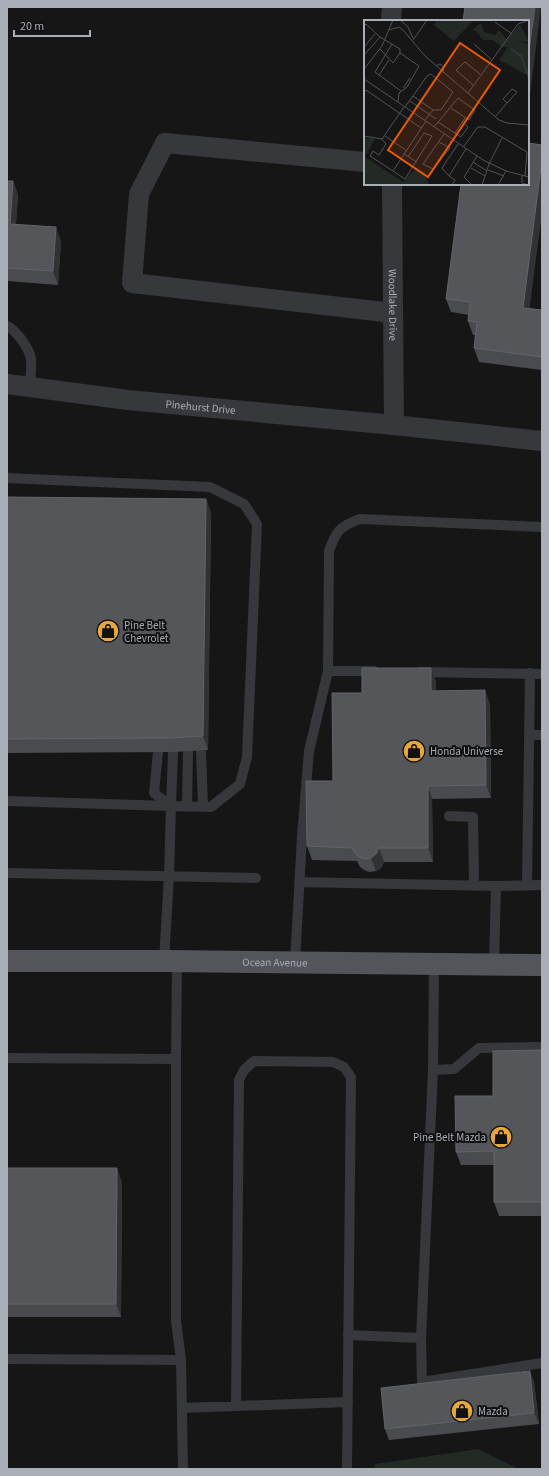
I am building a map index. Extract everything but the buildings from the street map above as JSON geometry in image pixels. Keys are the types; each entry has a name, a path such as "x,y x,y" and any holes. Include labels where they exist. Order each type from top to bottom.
{"main road":[{"name":"Ocean Avenue","path":"7,961 171,961 542,965"}],"street":[{"path":"391,20 392,7"},
{"path":"364,162 165,143 139,194 132,283 393,313"},
{"name":"Woodlake Drive","path":"392,185 394,425"},
{"name":"Pinehurst Drive","path":"7,384 128,400 394,425 542,441"}],"lane":[{"path":"7,326 14,330 23,342 31,358 30,387"},
{"path":"7,478 210,487 244,504 257,524 246,757 240,784 211,807 7,801"},
{"path":"294,962 309,751 328,671 329,551 335,535 347,524 360,519 542,527"},
{"path":"328,671 382,671"},
{"path":"413,672 542,674"},
{"path":"527,886 530,674"},
{"path":"529,735 542,735"},
{"path":"187,807 188,751"},
{"path":"201,751 202,807"},
{"path":"158,752 154,793 171,806"},
{"path":"173,752 169,876 171,961 176,1059 176,1321 182,1360 183,1469"},
{"path":"449,816 473,817 474,885"},
{"path":"7,873 256,878"},
{"path":"299,882 496,886 542,885"},
{"path":"494,965 496,886"},
{"path":"434,965 433,1070 421,1338 422,1382 542,1363"},
{"path":"433,1070 454,1069 479,1048 542,1047"},
{"path":"7,1058 176,1059"},
{"path":"236,1406 239,1080 244,1070 254,1061 333,1062 344,1067 351,1077 347,1469"},
{"path":"348,1336 421,1338"},
{"path":"7,1359 182,1360"},
{"path":"182,1408 348,1402"}],"shaded area":[{"path":"478,1449 519,1469 374,1469 375,1464"}],"place":[{"name":"Pine Belt Chevrolet","path":"108,631"},
{"name":"Honda Universe","path":"414,751"},
{"name":"Pine Belt Mazda","path":"501,1137"},
{"name":"Mazda","path":"462,1411"}]}
